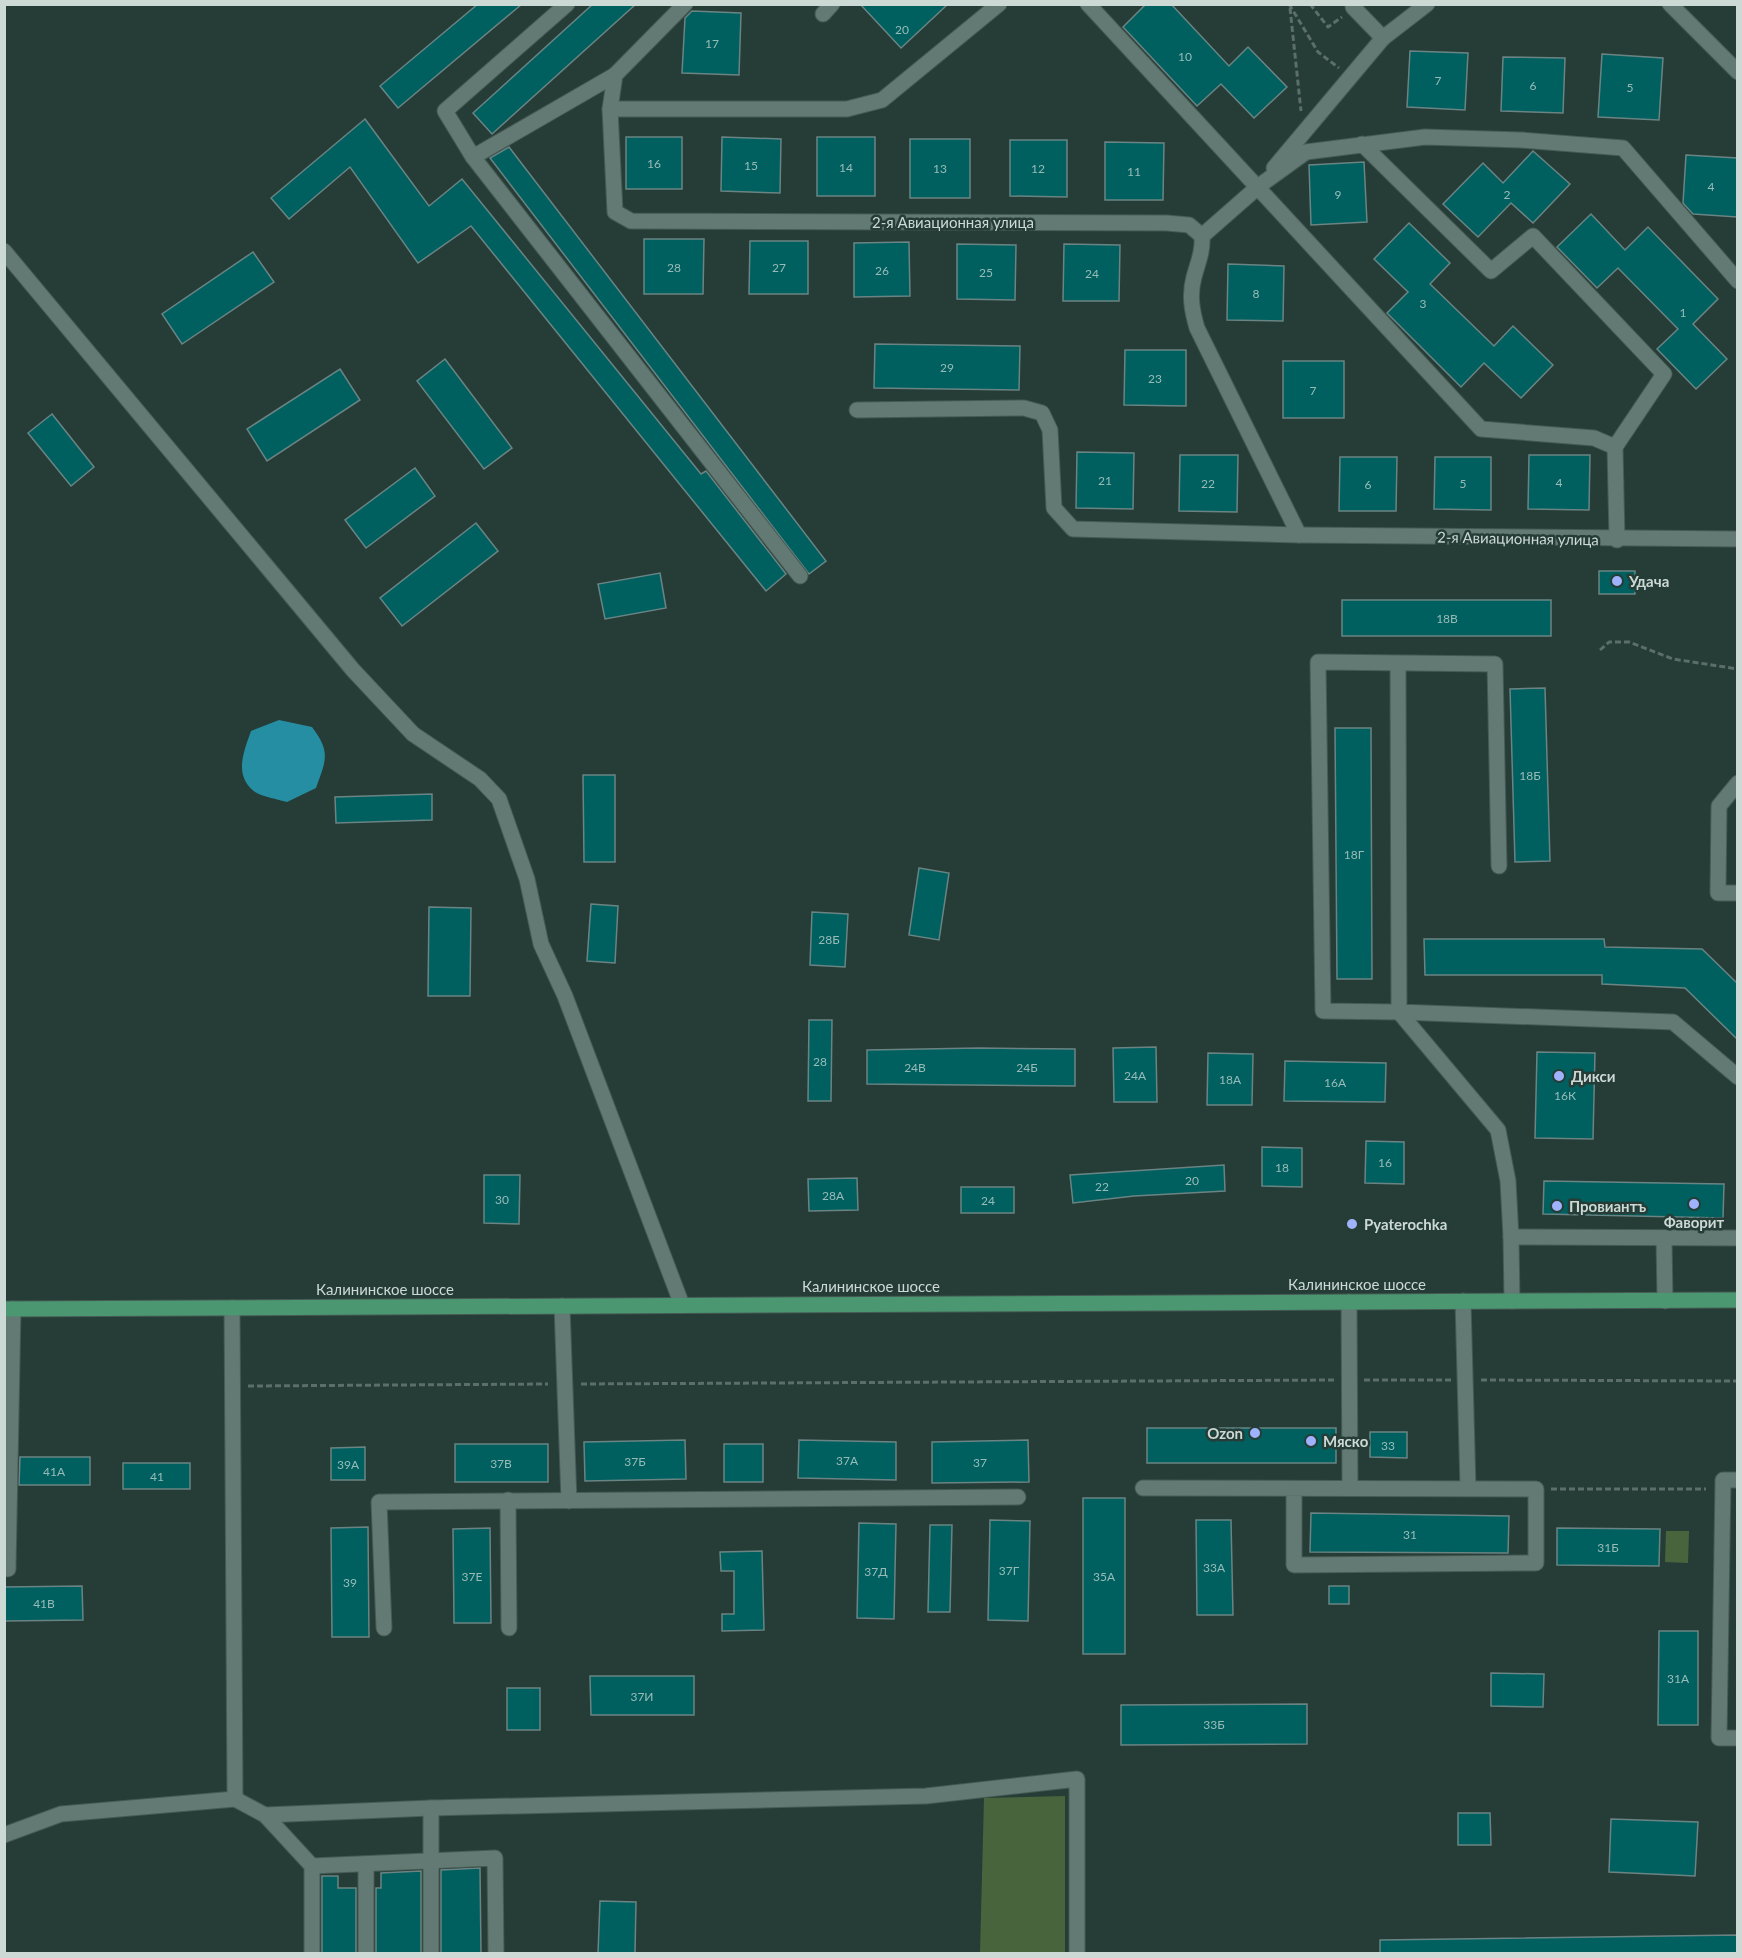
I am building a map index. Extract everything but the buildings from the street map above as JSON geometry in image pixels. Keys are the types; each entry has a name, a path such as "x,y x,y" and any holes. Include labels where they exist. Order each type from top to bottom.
{"main road":[{"name":"Калининское шоссе","path":"9,1309 1737,1300"}],"street":[{"path":"567,4 445,111 473,157 800,576"},
{"path":"473,157 615,75 685,4"},
{"path":"610,109 847,109 882,100 999,4"},
{"path":"1088,4 1482,429 1594,438 1615,447"},
{"path":"1259,186 1383,38 1427,4"},
{"path":"1670,4 1737,72"},
{"path":"1353,7 1383,38"},
{"name":"2-я Авиационная улица","path":"615,75 610,109 615,212 631,222 1167,223 1189,225 1202,236"},
{"path":"1299,535 1197,328 1191,305 1193,279 1203,250 1202,236 1259,186 1306,152 1425,137 1521,140 1623,148 1737,281"},
{"path":"1362,144 1491,271 1533,236 1664,374 1615,447 1617,540"},
{"path":"4,251 353,670 414,734 480,779 499,799 527,879 541,944 565,996 682,1305"},
{"name":"2-я Авиационная улица","path":"857,410 1024,408 1042,413 1050,430 1054,508 1073,530 1617,540 1737,539"},
{"path":"1499,866 1495,664 1318,662 1323,1011 1673,1022 1737,1077"},
{"path":"1398,664 1399,1012 1498,1130 1508,1181 1512,1301"},
{"path":"1737,783 1719,806 1718,893 1737,893"},
{"path":"1511,1237 1737,1238"},
{"path":"1664,1238 1665,1301"},
{"path":"1462,1301 1468,1488"},
{"path":"1349,1302 1350,1488"},
{"path":"562,1306 569,1501"},
{"path":"232,1308 235,1799"},
{"path":"8,1569 9,1309"},
{"path":"1737,1480 1723,1480 1719,1738 1737,1738"},
{"path":"1143,1488 1536,1489 1536,1563 1294,1565 1294,1489"},
{"path":"384,1628 379,1502 1018,1497"},
{"path":"508,1500 509,1628"},
{"path":"265,1815 431,1808 926,1797 1077,1779 1077,1953"},
{"path":"4,1835 61,1814 235,1799 265,1815 312,1866 312,1953"},
{"path":"431,1808 431,1953"},
{"path":"312,1866 495,1858 496,1953"},
{"path":"366,1864 366,1953"}],"path":[{"path":"1310,4 1328,27 1353,7"},
{"path":"1290,7 1318,52 1351,76"},
{"path":"1290,7 1303,134"},
{"path":"1600,650 1609,642 1629,642 1673,659 1737,669"},
{"path":"232,1386 1350,1379 1737,1381"},
{"path":"1536,1489 1723,1489"}],"green space":[{"path":"1666,1531 1689,1531 1688,1563 1665,1562"},
{"path":"1065,1796 1065,1953 980,1953 984,1798"}],"water":[{"path":"279,720 312,727 322,743 325,756 316,788 287,802 255,792 248,786 242,771 243,755 251,731"}],"place":[{"name":"Удача","path":"1617,581"},
{"name":"Дикси","path":"1559,1076"},
{"name":"Фаворит","path":"1694,1204"},
{"name":"Провиантъ","path":"1557,1206"},
{"name":"Pyaterochka","path":"1352,1224"},
{"name":"Ozon","path":"1255,1433"},
{"name":"Мяско","path":"1311,1441"}]}
